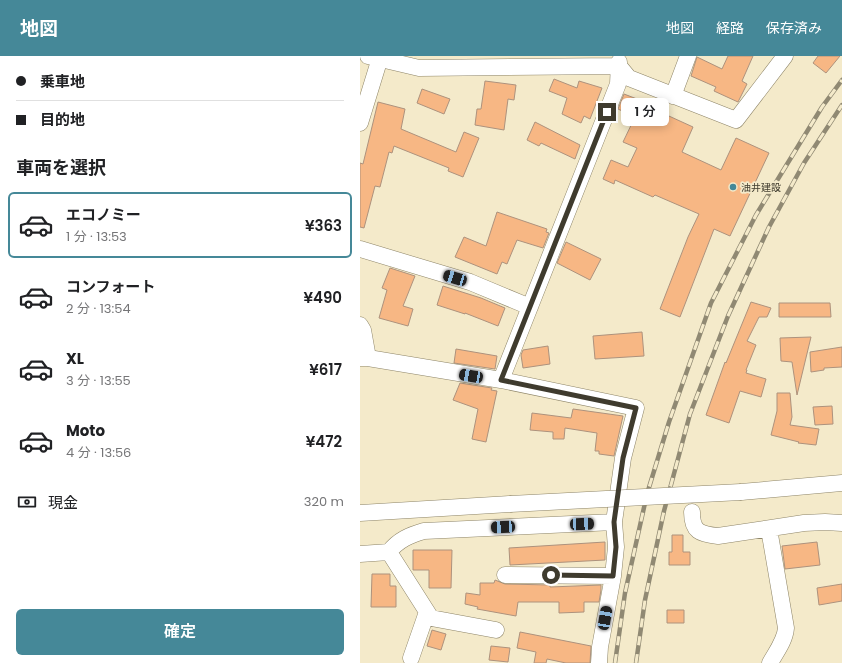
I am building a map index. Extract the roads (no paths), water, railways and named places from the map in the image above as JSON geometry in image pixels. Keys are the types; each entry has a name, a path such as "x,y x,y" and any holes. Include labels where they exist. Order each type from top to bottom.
{"street":[{"path":"673,96 688,56"},
{"path":"619,61 629,78 736,120 785,56"},
{"path":"360,123 374,57 419,68 496,61 619,61"},
{"path":"501,380 618,84 619,61"},
{"path":"360,249 470,282 530,308"},
{"path":"360,325 363,330 364,358 501,380 636,408 623,458 614,522 616,547 613,576 600,647 599,663"},
{"path":"360,513 741,492 842,483"},
{"path":"692,512 692,523 697,530 704,534 718,536 804,523 842,523"},
{"path":"389,552 394,545 410,535 424,531 614,522"},
{"path":"769,529 786,628 786,634 783,641 770,663"},
{"path":"360,554 389,552"},
{"path":"389,552 431,618 496,630"},
{"path":"505,575 613,576"},
{"path":"411,658 427,612"}],"railway":[{"path":"615,663 625,593 647,494 669,422 711,303 756,215 822,107 842,80"},
{"path":"636,663 645,600 664,511 690,414 728,316 769,227 804,163 842,105"}],"place":[{"name":"油井建設","path":"733,187"}]}
